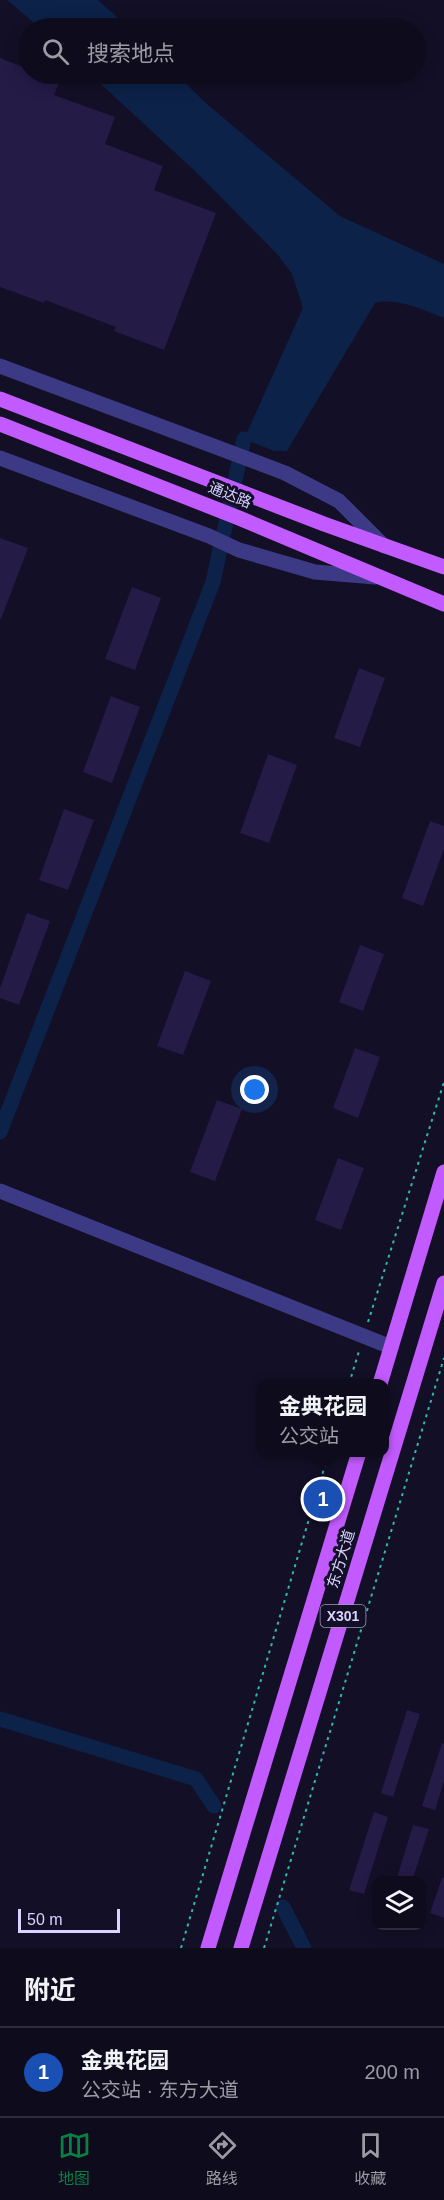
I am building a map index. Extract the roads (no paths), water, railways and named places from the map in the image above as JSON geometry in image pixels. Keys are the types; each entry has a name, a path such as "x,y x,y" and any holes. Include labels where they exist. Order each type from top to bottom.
{"main road":[{"name":"通达路","path":"0,399 444,567"},
{"name":"通达路","path":"0,424 238,518 444,604"},
{"path":"381,1379 444,1172"},
{"name":"东方大道","path":"242,1948 444,1283"},
{"name":"东方大道","path":"208,1948 357,1457"}],"street":[{"path":"0,366 285,473 339,501 384,546"},
{"path":"0,458 209,536 239,550 315,572 377,577"},
{"path":"0,1191 391,1347"}],"water":[{"path":"7,0 98,0 118,18 28,18"},
{"path":"101,84 186,84 208,105 340,216 444,264 444,318 401,303 375,303 287,451 274,451 244,439 303,308 292,274 278,255 197,173"}],"waterway":[{"path":"0,1132 213,582 244,439"},
{"path":"0,1719 196,1779 214,1806"},
{"path":"283,1907 304,1948"}],"place":[{"name":"金典花园","path":"323,1499"}]}
